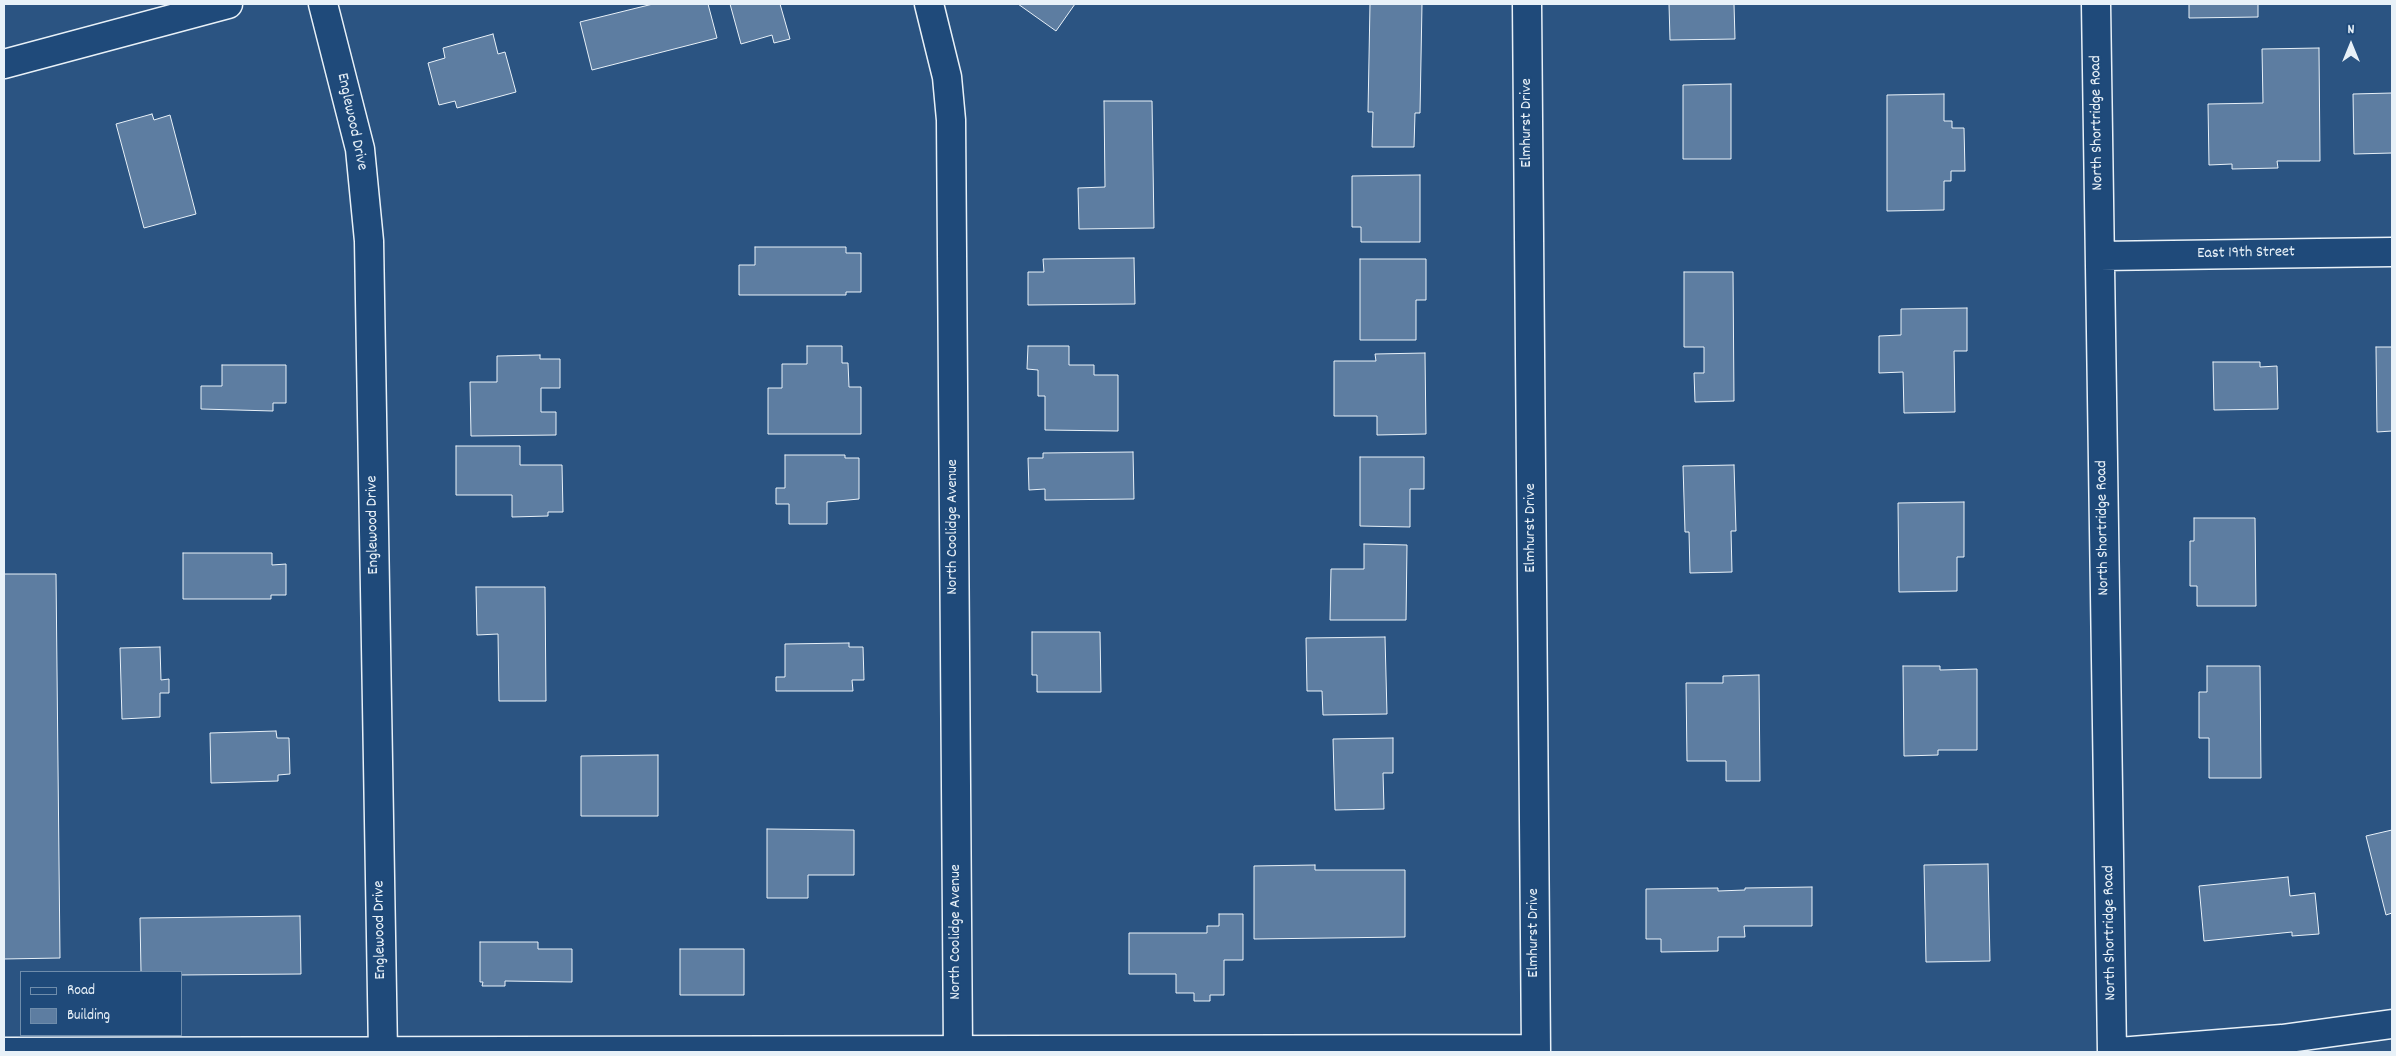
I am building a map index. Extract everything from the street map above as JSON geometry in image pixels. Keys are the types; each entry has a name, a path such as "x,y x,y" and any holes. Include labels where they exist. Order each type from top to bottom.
{"street":[{"path":"4,64 228,4"},
{"name":"Englewood Drive","path":"323,4 360,148 369,241 383,1051"},
{"name":"North Coolidge Avenue","path":"929,4 947,77 951,120 958,1052"},
{"name":"Elmhurst Drive","path":"1527,4 1536,1051"},
{"name":"North Shortridge Road","path":"2096,4 2112,1052"},
{"name":"East 19th Street","path":"2100,256 2392,252"},
{"path":"2119,1052 2272,1040 2392,1024"},
{"path":"4,1052 1536,1051"}],"building":[{"path":"653,4 708,4 717,38 592,70 580,22"},
{"path":"730,4 780,4 790,39 774,43 772,35 741,44"},
{"path":"1018,4 1075,4 1056,31"},
{"path":"1370,4 1422,4 1420,113 1415,113 1414,147 1372,147 1373,112 1368,112"},
{"path":"1669,4 1734,4 1735,39 1670,40"},
{"path":"2189,4 2258,4 2258,17 2189,18"},
{"path":"493,34 498,54 505,52 516,92 457,108 455,101 439,105 428,63 445,58 443,48"},
{"path":"2319,48 2320,161 2277,161 2278,168 2232,169 2232,164 2209,165 2208,104 2263,103 2262,49"},
{"path":"1731,84 1731,159 1683,159 1683,85"},
{"path":"2392,93 2392,153 2354,154 2353,94"},
{"path":"1944,94 1944,121 1952,121 1952,128 1964,128 1965,171 1951,171 1951,181 1944,181 1944,210 1887,211 1887,95"},
{"path":"1104,101 1152,101 1154,228 1079,229 1078,188 1105,187"},
{"path":"152,114 154,120 170,115 196,214 144,228 116,124"},
{"path":"1420,175 1420,242 1361,242 1361,227 1352,227 1352,176"},
{"path":"755,247 846,247 846,253 861,253 861,292 846,292 846,295 739,295 739,265 755,265"},
{"path":"1134,258 1135,304 1028,305 1028,272 1044,272 1043,259"},
{"path":"1360,259 1426,259 1426,300 1416,300 1416,340 1360,340"},
{"path":"1684,272 1733,272 1734,401 1695,402 1694,373 1704,373 1704,347 1684,347"},
{"path":"1967,308 1967,351 1954,351 1955,412 1904,413 1903,372 1879,373 1879,336 1901,335 1901,309"},
{"path":"807,346 842,346 842,363 848,363 849,387 861,387 861,434 768,434 768,388 782,388 782,364 807,364"},
{"path":"1028,346 1069,346 1069,365 1094,365 1094,375 1118,375 1118,431 1045,430 1045,396 1038,396 1038,370 1027,369"},
{"path":"2376,347 2392,347 2392,431 2377,432"},
{"path":"1425,353 1426,434 1377,435 1377,416 1334,416 1334,361 1376,361 1375,354"},
{"path":"540,355 540,359 560,359 560,388 541,388 541,412 556,412 556,435 471,436 470,382 497,382 497,356"},
{"path":"2213,362 2260,362 2260,367 2277,366 2278,409 2214,410"},
{"path":"222,365 286,365 286,403 273,403 273,411 201,409 201,386 222,386"},
{"path":"456,446 520,446 520,465 562,465 563,512 548,512 548,516 512,517 512,495 456,495"},
{"path":"1133,452 1134,499 1045,500 1045,489 1029,490 1028,458 1043,458 1043,453"},
{"path":"785,455 845,455 845,458 859,458 859,499 827,502 827,524 789,524 789,504 776,504 776,488 785,488"},
{"path":"1360,457 1424,457 1424,489 1410,489 1410,527 1360,526"},
{"path":"1734,465 1736,531 1731,531 1732,572 1690,573 1689,532 1685,532 1683,466"},
{"path":"1964,502 1964,557 1957,557 1957,591 1899,592 1898,503"},
{"path":"2194,518 2255,518 2256,606 2197,606 2197,586 2190,586 2190,541 2194,541"},
{"path":"1364,544 1407,545 1406,620 1330,620 1331,569 1364,569"},
{"path":"183,553 272,553 272,565 286,564 286,595 271,595 271,599 183,599"},
{"path":"4,574 56,574 60,958 4,959"},
{"path":"476,587 545,587 546,701 499,701 498,634 477,635"},
{"path":"1032,632 1100,632 1101,692 1037,692 1037,675 1032,675"},
{"path":"1385,637 1387,714 1323,715 1322,691 1307,691 1306,638"},
{"path":"849,643 849,647 863,647 864,680 852,680 853,691 776,691 776,677 785,677 785,644"},
{"path":"160,647 161,680 169,679 169,693 160,693 160,717 122,719 120,648"},
{"path":"1903,666 1940,666 1940,670 1977,669 1977,750 1938,750 1938,755 1904,756"},
{"path":"2207,666 2260,666 2261,778 2209,778 2209,738 2199,738 2199,692 2207,692"},
{"path":"1759,675 1760,781 1726,781 1726,761 1687,761 1686,683 1723,683 1723,676"},
{"path":"276,731 277,738 289,738 290,774 278,775 278,781 211,783 210,733"},
{"path":"1393,738 1393,773 1383,773 1384,809 1335,810 1333,739"},
{"path":"658,755 658,816 581,816 581,756"},
{"path":"767,829 854,830 854,875 808,875 808,898 767,898"},
{"path":"2392,830 2392,913 2386,915 2366,836"},
{"path":"1988,864 1990,961 1926,962 1924,865"},
{"path":"1315,865 1315,870 1405,870 1405,937 1254,939 1254,866"},
{"path":"2288,877 2290,896 2315,893 2319,934 2292,936 2292,932 2204,941 2199,886"},
{"path":"1812,887 1812,926 1744,926 1745,937 1718,937 1718,951 1661,952 1661,939 1646,939 1646,889 1718,888 1718,891 1745,890 1745,888"},
{"path":"1219,914 1243,914 1243,960 1224,960 1224,995 1210,995 1210,1001 1194,1001 1194,993 1176,993 1176,974 1129,974 1129,933 1207,933 1207,926 1219,926"},
{"path":"300,916 301,974 182,975 182,971 141,971 140,918"},
{"path":"480,942 538,942 538,949 572,949 572,982 505,981 505,986 482,986 483,982 480,982"},
{"path":"680,949 744,949 744,995 680,995"}]}
